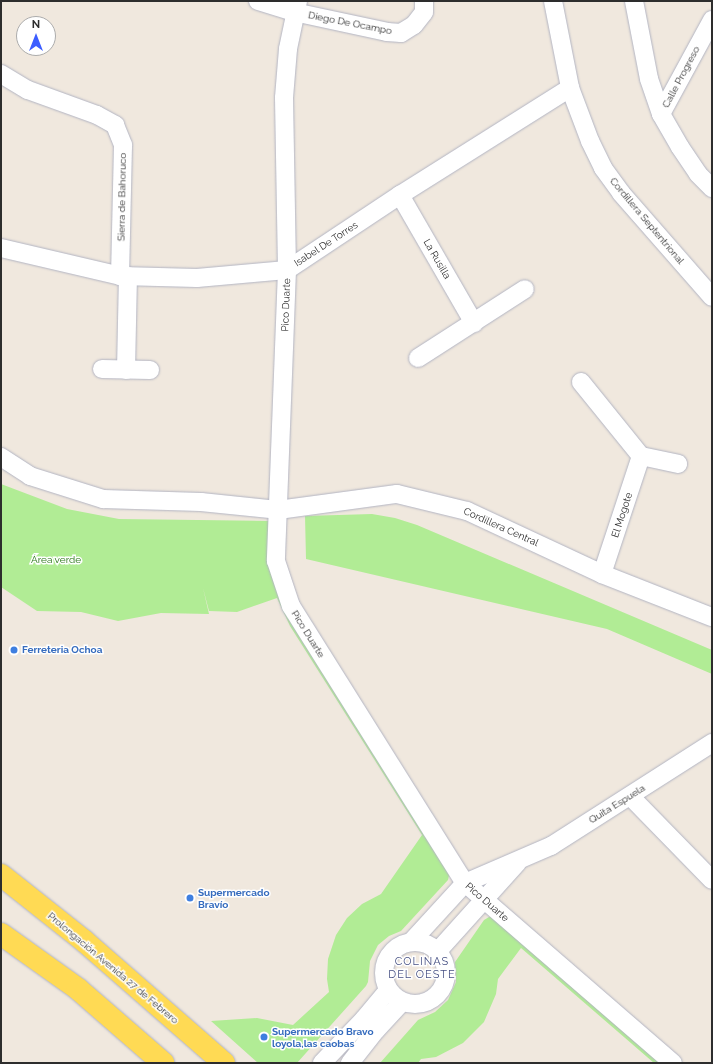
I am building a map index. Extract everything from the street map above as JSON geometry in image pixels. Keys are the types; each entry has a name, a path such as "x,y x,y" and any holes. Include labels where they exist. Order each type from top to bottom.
{"main road":[{"name":"Prolongación Avenida 27 de Febrero","path":"1,875 83,940 224,1063"},
{"path":"1,934 78,989 163,1063"}],"street":[{"name":"Diego De Ocampo","path":"258,1 296,6 387,32 401,33 414,25 424,12 424,1"},
{"name":"Cordillera Septentrional","path":"553,1 570,88 590,142 603,168 621,193 712,297"},
{"path":"634,1 649,79 661,114 680,148 698,174 712,188"},
{"name":"Pico Duarte","path":"296,6 284,98 287,270 276,561 291,606 464,883 673,1063"},
{"name":"Calle Progreso","path":"661,114 712,20"},
{"name":"Sierra de Bahoruco","path":"1,74 28,90 97,114 115,125 123,146 126,370"},
{"name":"Isabel De Torres","path":"1,248 124,276 197,278 287,270 400,195 570,88"},
{"name":"La Rusilla","path":"400,195 474,323"},
{"path":"418,358 525,289"},
{"path":"102,369 150,370"},
{"path":"581,382 641,456 678,464"},
{"name":"El Mogote","path":"602,574 641,456"},
{"name":"Cordillera Central","path":"1,457 30,476 103,499 201,502 278,510 396,494 467,511 602,574 712,617"},
{"name":"Quita Espuela","path":"519,861 551,846 712,743"},
{"path":"630,796 712,880"},
{"path":"411,942 430,946 443,960 446,969 446,979 443,988 433,998 420,1004 402,1002 388,990 384,981 383,970 386,960 396,948 411,942 464,883 519,861"},
{"path":"437,952 485,901 519,861"},
{"path":"322,1063 364,1019 388,990"},
{"path":"350,1063 376,1030 402,1002"}],"green space":[{"name":"Área verde","path":"1,484 67,509 119,519 270,521 279,580 450,871 448,880 401,931 389,936 378,945 370,961 368,982 366,986 297,1063 258,1063 211,1021 257,1018 293,1025 329,992 327,979 328,959 336,935 347,918 362,904 381,894 422,835 290,626 277,598 237,612 209,611 203,588 209,614 161,613 118,621 81,612 37,611 1,587"},
{"path":"372,514 395,518 417,525 712,650 712,674 607,629 306,559 305,516"},
{"path":"491,917 667,1063 654,1063 521,948 498,979 496,994 484,1022 463,1043 436,1057 421,1059 418,1063 380,1063 418,1020 435,1012 448,1000 456,982 455,962 484,920"}],"place":[{"name":"Ferreteria Ochoa","path":"14,650"},
{"name":"Supermercado Bravío","path":"190,898"},
{"name":"Supermercado Bravo loyola,las caobas","path":"264,1037"}],"district":[{"name":"COLINAS DEL OESTE","path":"422,969"}]}
